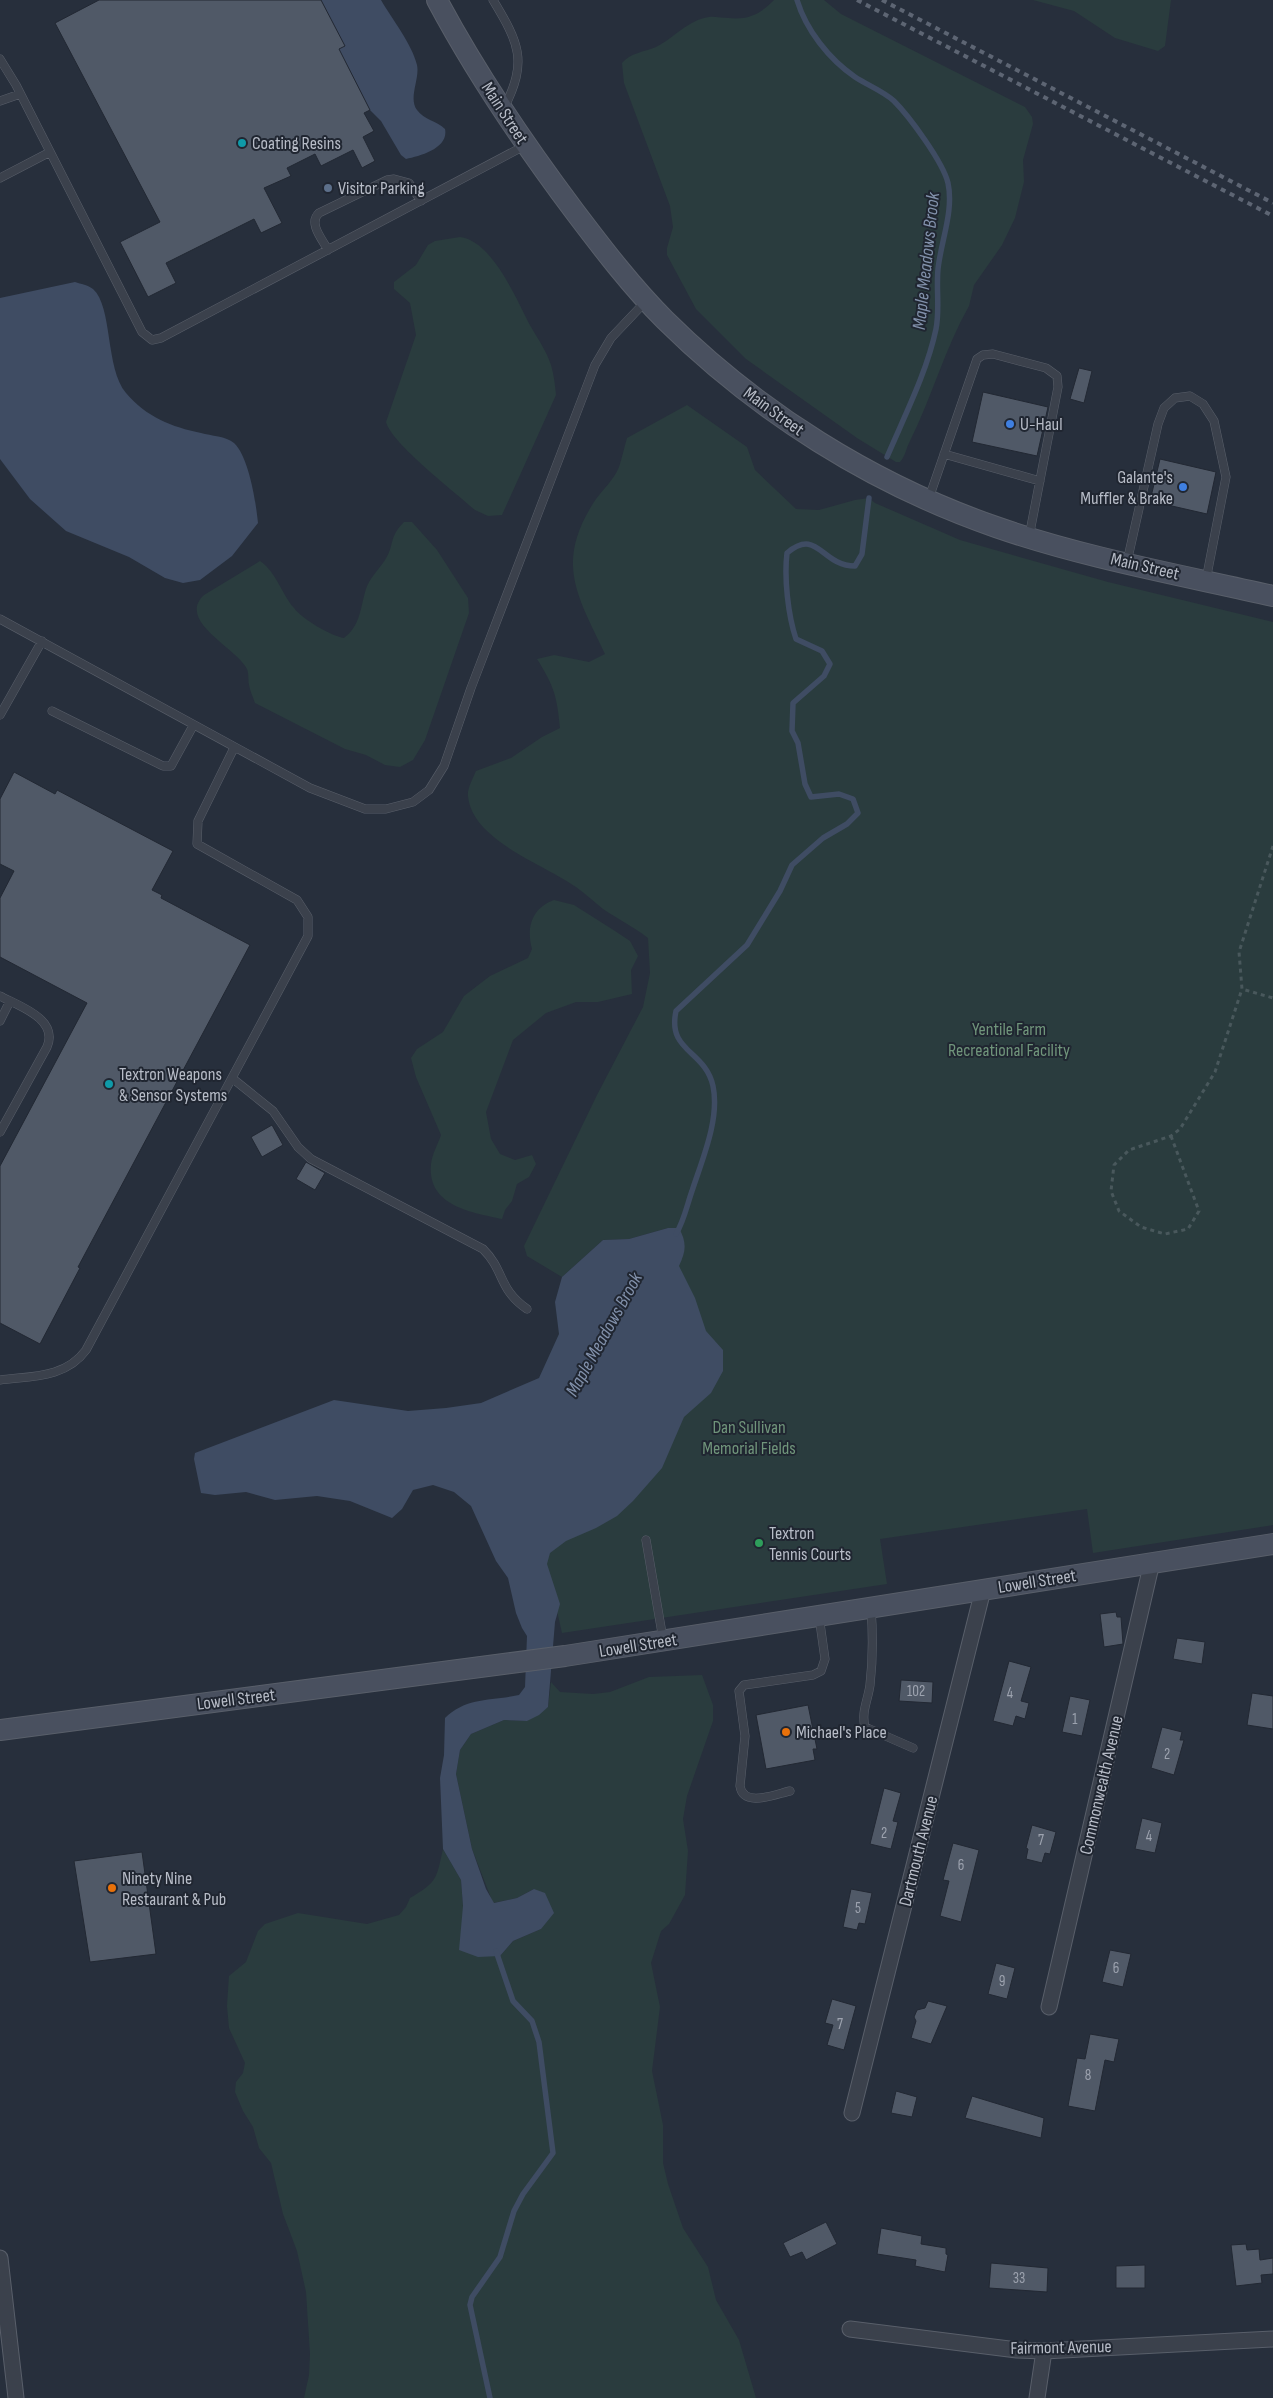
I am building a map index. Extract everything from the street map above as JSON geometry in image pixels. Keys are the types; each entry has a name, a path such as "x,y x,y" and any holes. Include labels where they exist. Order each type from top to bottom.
{"main road":[{"name":"Main Street","path":"437,0 502,112 609,256 647,300 714,365 789,423 861,467 928,500 994,526 1127,562 1273,596"},
{"name":"Lowell Street","path":"0,1730 565,1656 1273,1544"}],"street":[{"name":"Commonwealth Avenue","path":"1050,2007 1152,1562"},
{"name":"Dartmouth Avenue","path":"852,2113 983,1590"},
{"path":"0,2258 16,2398"},
{"name":"Fairmont Avenue","path":"850,2329 1017,2350 1044,2351 1273,2339"},
{"path":"1037,2398 1044,2351"}],"lane":[{"path":"493,0 514,38 518,57 514,88 502,112"},
{"path":"0,59 20,94 142,332 149,339 161,338 526,145"},
{"path":"0,101 20,94"},
{"path":"0,178 50,152"},
{"path":"328,250 314,224 314,220 320,213 389,179 409,183 421,201"},
{"path":"0,619 193,726 310,788 365,809 386,809 404,805 429,790 444,766 471,688 595,365 611,338 647,300"},
{"path":"928,500 973,364 980,356 990,353 1046,368 1055,374 1058,383 1029,537"},
{"path":"1127,562 1158,424 1164,408 1175,398 1190,396 1203,404 1214,421 1226,477 1206,580"},
{"path":"944,454 1040,481"},
{"path":"0,715 42,641"},
{"path":"52,711 164,766 171,766 193,726"},
{"path":"0,1380 59,1372 72,1366 82,1356 306,942 309,923 305,910 298,900 197,844 198,821 234,748"},
{"path":"0,996 42,1020 47,1026 49,1039 0,1132"},
{"path":"0,1021 10,1001"},
{"path":"232,1078 273,1111 298,1147 311,1159 483,1249 497,1266 508,1293 527,1308"},
{"path":"646,1540 664,1641"},
{"path":"871,1608 874,1641 870,1688 862,1717 865,1727 913,1748"},
{"path":"790,1791 753,1798 747,1798 742,1793 740,1786 745,1736 739,1691 744,1685 813,1675 821,1672 825,1659 819,1616"}],"path":[{"path":"1172,1136 1199,1211 1188,1229 1165,1234 1141,1226 1119,1211 1111,1190 1114,1166 1129,1150 1172,1136 1180,1129 1215,1072 1242,989 1238,952 1273,846"},
{"path":"1242,989 1273,998"}],"green space":[{"path":"774,0 824,0 841,14 1025,107 1032,117 1033,124 1023,160 1024,182 1015,218 1002,245 974,285 969,306 960,322 904,457 900,462 896,462 857,438 746,359 696,309 667,255 673,227 670,206 624,83 622,63 633,55 656,47 701,19 711,17 748,17 764,9"},
{"path":"1033,0 1171,0 1165,46 1158,51 1115,38 1074,11"},
{"path":"460,237 472,241 483,249 503,274 547,355 554,380 556,395 502,515 488,516 475,510 411,455 390,431 386,422 416,335 410,303 394,289 394,282 416,265 428,245 435,241"},
{"path":"687,405 747,447 755,470 796,509 819,510 869,498 875,503 960,540 1108,582 1273,622 1273,1525 1093,1553 1087,1509 880,1539 887,1584 562,1633 528,1484 668,1228 629,1239 603,1240 562,1277 527,1256 524,1246 597,1095 643,1007 650,973 648,938 603,909 576,887 496,839 482,826 473,812 468,793 476,771 511,758 542,737 560,728 554,692 537,659 554,655 589,662 605,654 586,614 574,579 575,543 582,524 594,502 617,472 627,438"},
{"path":"404,522 412,522 437,550 468,598 469,613 425,740 413,760 400,767 385,765 366,755 345,749 255,703 249,687 247,669 203,624 198,615 197,605 204,595 260,561 271,571 298,612 325,631 344,638 354,628 367,585 388,555 394,537"},
{"path":"554,900 574,905 630,941 638,956 631,970 632,994 598,1002 576,1002 546,1013 513,1040 486,1112 491,1139 500,1154 515,1160 532,1155 536,1164 529,1177 517,1184 512,1201 505,1210 502,1219 465,1210 453,1205 436,1189 432,1178 431,1164 441,1135 416,1077 411,1058 417,1049 443,1032 464,996 490,976 528,958 532,949 530,933 532,919 540,908"},
{"path":"702,1675 713,1705 713,1721 687,1796 683,1819 688,1851 685,1895 669,1924 661,1931 651,1963 660,2007 652,2071 663,2125 663,2163 668,2184 683,2228 708,2267 716,2300 739,2340 756,2398 304,2398 309,2375 310,2354 306,2292 297,2251 283,2214 271,2163 259,2148 253,2127 243,2111 235,2092 236,2082 243,2073 245,2063 229,2028 227,2006 229,1976 246,1962 258,1931 265,1924 298,1913 367,1924 399,1915 406,1907 410,1898 426,1888 434,1879 443,1849 461,1880 463,1906 500,1956 513,1941 541,1929 534,1889 517,1898 493,1903 472,1849 456,1774 460,1750 471,1734 504,1720 527,1721 548,1707 551,1682 560,1692 593,1694 610,1692 649,1677"}],"water":[{"path":"321,0 381,0 406,40 417,65 414,100 417,110 423,116 445,129 443,141 433,150 406,159 401,155 381,121 370,110 345,61 325,56 344,46"},
{"path":"75,282 93,289 99,298 104,309 115,369 119,382 126,393 142,409 160,420 190,431 231,441 244,459 251,481 258,523 232,556 200,580 183,583 165,578 129,557 66,531 30,499 0,459 0,298"},
{"path":"668,1228 679,1228 682,1233 685,1247 679,1266 695,1298 706,1331 723,1350 723,1371 711,1393 684,1417 662,1468 633,1501 617,1516 596,1528 566,1541 550,1553 547,1564 560,1604 555,1622 548,1707 539,1715 527,1721 504,1720 471,1734 460,1750 456,1774 472,1849 486,1889 494,1903 517,1898 534,1889 545,1893 554,1913 541,1929 513,1941 500,1956 478,1957 459,1950 463,1906 461,1880 443,1849 440,1778 444,1755 445,1718 461,1706 470,1703 519,1695 525,1687 527,1636 516,1613 508,1578 496,1561 471,1506 454,1492 433,1485 413,1490 402,1509 392,1518 350,1501 317,1496 275,1500 246,1492 215,1495 201,1493 194,1459 195,1453 334,1400 408,1411 446,1408 481,1403 539,1378 559,1334 555,1302 562,1277 603,1240 629,1239"}],"building":[{"name":"Coating Resins","path":"99,0 321,0 345,46 339,49 370,110 364,113 374,131 363,137 375,161 362,168 353,150 321,166 315,154 287,168 291,176 264,188 282,223 261,233 254,219 166,263 176,283 148,297 120,242 160,222 55,23"},
{"path":"1079,368 1092,371 1084,403 1070,399"},
{"name":"U-Haul","path":"983,392 1048,407 1037,456 972,442"},
{"name":"Galante's Muffler & Brake","path":"1160,459 1216,472 1207,514 1150,501"},
{"name":"Textron Weapons & Sensor Systems","path":"14,772 55,794 57,790 173,851 152,890 162,895 161,898 250,945 78,1267 80,1268 40,1344 0,1323 0,1166 87,1003 0,957 0,898 14,871 0,864 0,799"},
{"path":"272,1125 283,1145 262,1157 251,1137"},
{"path":"306,1162 325,1173 315,1190 296,1179"},
{"path":"1116,1612 1117,1617 1121,1617 1123,1644 1104,1647 1100,1614"},
{"path":"1177,1638 1205,1642 1202,1664 1173,1659"},
{"path":"1009,1661 1031,1667 1021,1701 1029,1703 1025,1719 1016,1716 1013,1726 993,1721"},
{"path":"901,1680 933,1682 932,1703 899,1701"},
{"path":"1252,1693 1273,1696 1273,1729 1247,1725"},
{"path":"1070,1696 1090,1700 1082,1736 1062,1732"},
{"name":"Michael's Place","path":"808,1705 817,1749 813,1749 815,1760 766,1769 756,1715"},
{"path":"1162,1727 1182,1732 1180,1740 1184,1740 1174,1775 1151,1768"},
{"path":"884,1788 901,1793 893,1821 898,1822 891,1849 870,1844"},
{"path":"1142,1818 1162,1823 1155,1853 1135,1849"},
{"path":"1032,1825 1056,1832 1050,1854 1045,1853 1042,1863 1026,1859 1028,1849 1026,1848"},
{"path":"953,1843 979,1850 961,1922 940,1916 949,1881 943,1880"},
{"name":"Ninety Nine Restaurant & Pub","path":"142,1852 156,1954 90,1962 74,1861"},
{"path":"851,1889 872,1893 865,1924 859,1923 857,1930 843,1927"},
{"path":"1110,1950 1131,1954 1123,1987 1102,1982"},
{"path":"996,1963 1015,1968 1007,1999 988,1994"},
{"path":"832,1999 856,2006 844,2050 827,2045 833,2025 825,2023"},
{"path":"928,2001 947,2006 931,2044 911,2038 917,2010 925,2008"},
{"path":"1090,2034 1119,2039 1114,2062 1105,2060 1095,2111 1068,2106 1077,2058 1085,2059"},
{"path":"896,2091 917,2097 912,2117 891,2113"},
{"path":"972,2096 1044,2118 1041,2138 965,2118"},
{"path":"826,2222 837,2244 806,2260 802,2252 790,2257 783,2243"},
{"path":"881,2228 922,2236 921,2244 946,2248 946,2254 948,2255 945,2272 915,2266 916,2260 877,2254"},
{"path":"1246,2244 1247,2250 1259,2249 1260,2260 1273,2258 1273,2274 1261,2275 1262,2283 1236,2286 1231,2245"},
{"path":"991,2263 1048,2268 1047,2292 989,2288"},
{"path":"1145,2265 1145,2288 1116,2288 1116,2266"}],"waterway":[{"name":"Maple Meadows Brook","path":"797,0 812,33 836,62 855,77 890,97 908,117 940,163 948,183 949,204 938,269 936,329 921,378 887,457"},
{"name":"Maple Meadows Brook","path":"676,1234 705,1153 712,1126 715,1099 709,1074 677,1035 675,1025 676,1011 747,945 780,891 792,865 823,838 847,824 858,813 853,799 839,794 811,797 805,784 798,743 792,731 793,703 824,676 830,664 822,651 796,639 789,608 786,563 787,553 797,546 806,544 813,546 834,560 855,566 862,554 869,498"},
{"name":"Maple Meadows Brook","path":"490,2398 470,2305 472,2297 500,2257 514,2211 523,2194 553,2153 539,2042 532,2021 513,2001 496,1951"}],"railway":[{"path":"857,0 1273,216"},
{"path":"882,0 1273,203"}],"place":[{"name":"Coating Resins","path":"242,143"},
{"name":"Visitor Parking","path":"328,188"},
{"name":"U-Haul","path":"1010,424"},
{"name":"Galante's Muffler & Brake","path":"1183,487"},
{"name":"Textron Weapons & Sensor Systems","path":"109,1084"},
{"name":"Textron Tennis Courts","path":"759,1543"},
{"name":"Michael's Place","path":"786,1732"},
{"name":"Ninety Nine Restaurant & Pub","path":"112,1888"}],"park label":[{"name":"Yentile Farm Recreational Facility","path":"1009,1039"},
{"name":"Dan Sullivan Memorial Fields","path":"749,1437"}]}
